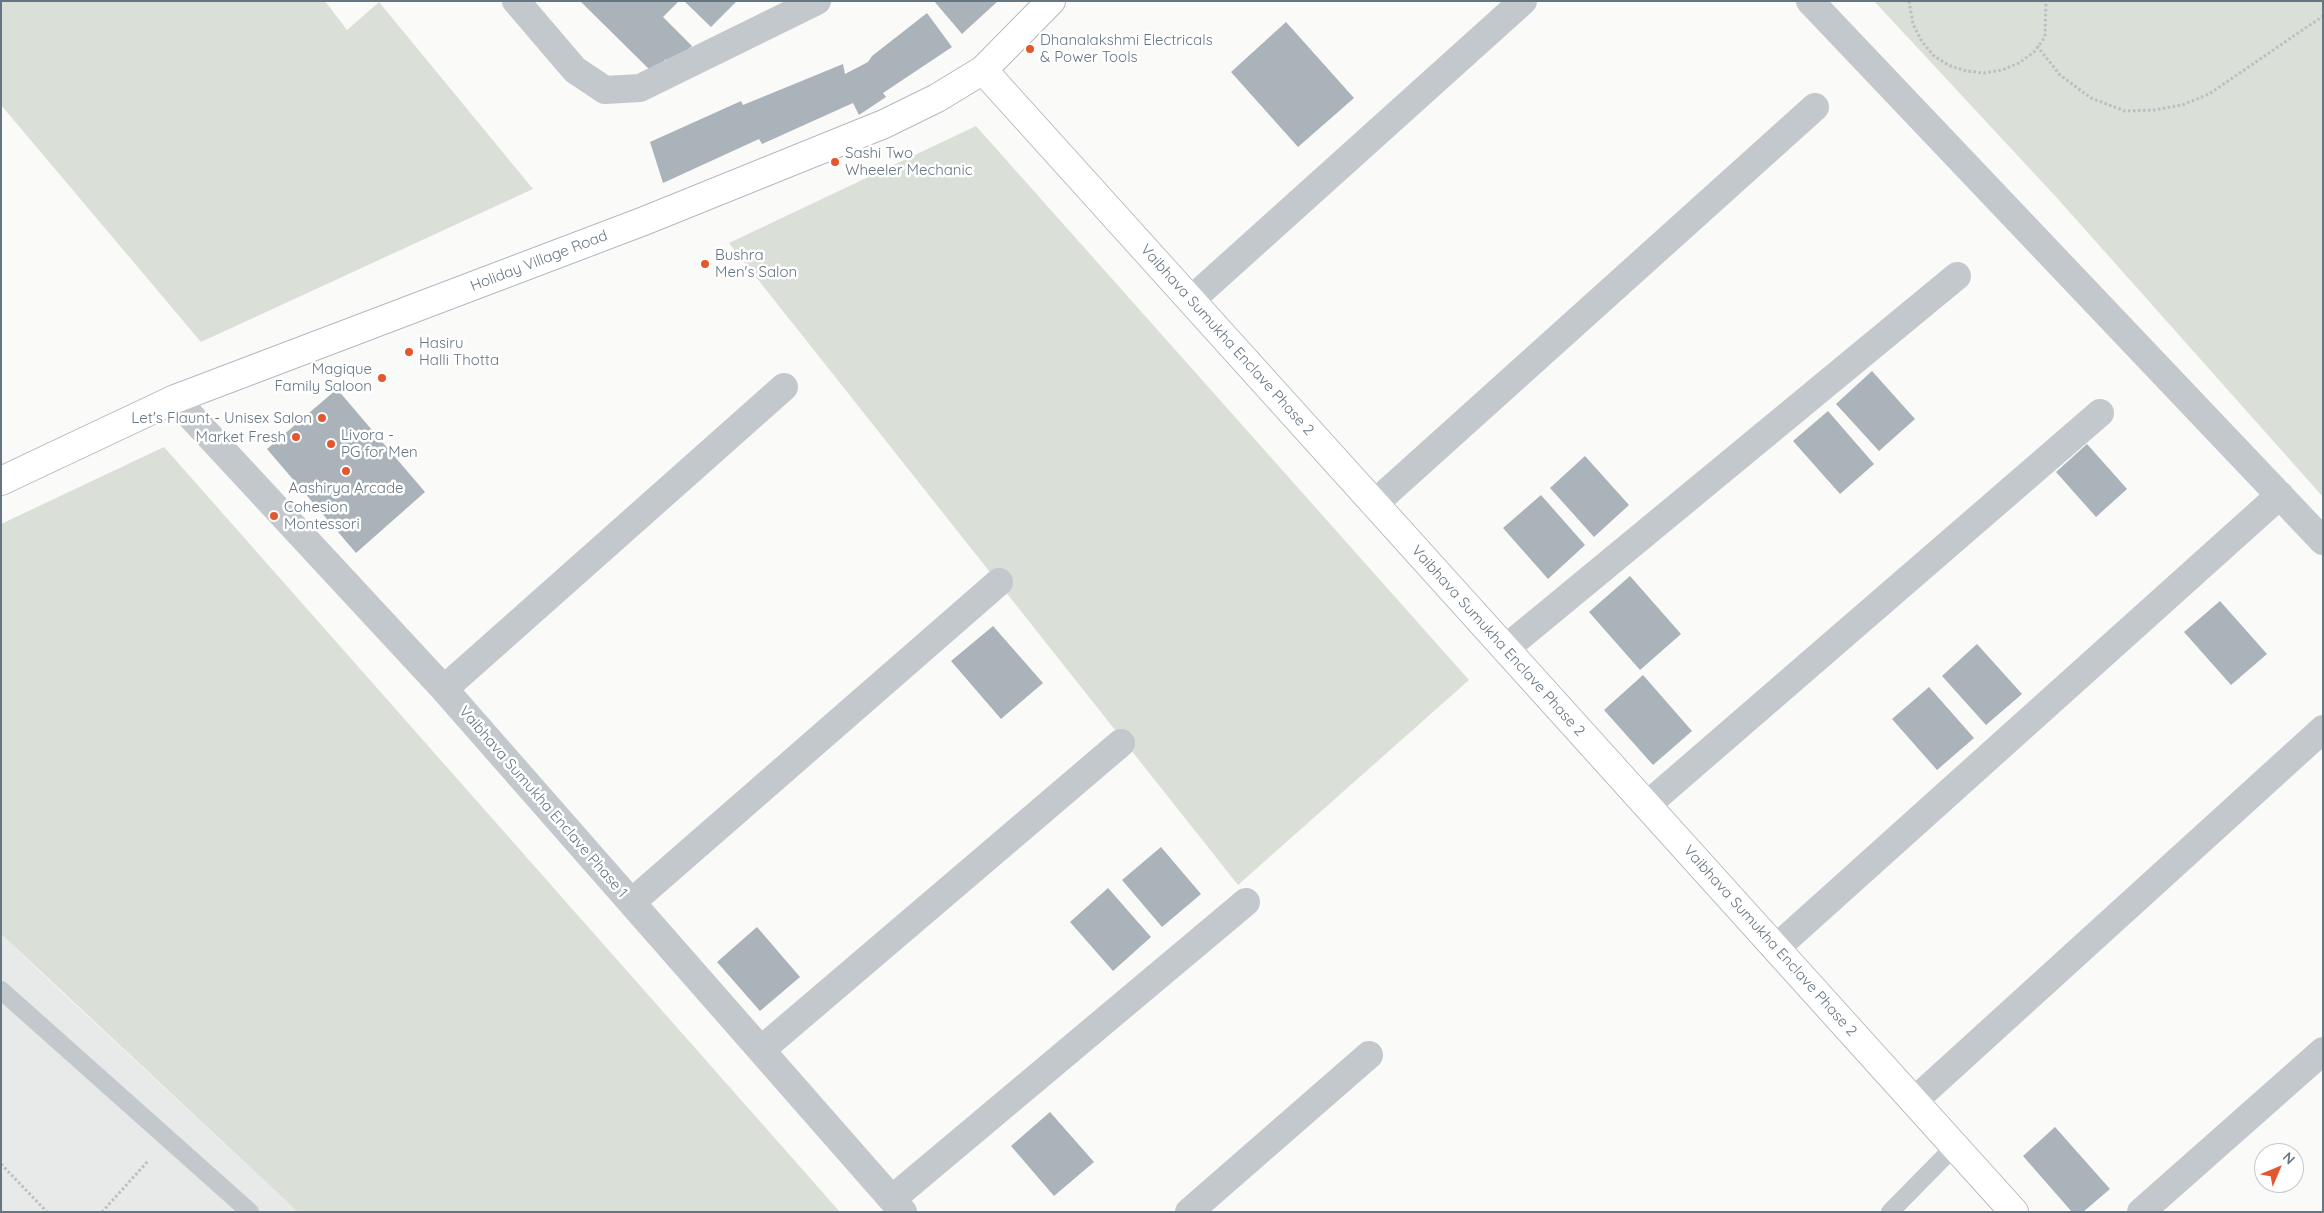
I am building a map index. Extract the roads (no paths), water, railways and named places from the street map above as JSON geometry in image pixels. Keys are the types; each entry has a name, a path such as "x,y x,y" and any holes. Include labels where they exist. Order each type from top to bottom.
{"street":[{"path":"516,1 575,70 605,90 640,88 814,2"},
{"name":"Holiday Village Road","path":"1,481 175,399 644,221 884,124 937,98 983,70 1052,1"},
{"path":"1191,300 1523,1"},
{"path":"1810,1 2323,541"},
{"name":"Vaibhava Sumukha Enclave Phase 2","path":"983,70 2014,1212"},
{"path":"1374,504 1815,107"},
{"path":"1505,649 1957,276"},
{"path":"444,689 784,387"},
{"name":"Vaibhava Sumukha Enclave Phase 1","path":"175,399 444,689 898,1205"},
{"path":"1646,805 2100,413"},
{"path":"1776,948 2280,495"},
{"path":"632,902 999,582"},
{"path":"1914,1102 2323,729"},
{"path":"761,1050 1121,743"},
{"path":"898,1205 1246,902"},
{"path":"2141,1212 2323,1051"},
{"path":"1189,1212 1369,1055"}],"lane":[{"path":"1,990 250,1212"},
{"path":"1890,1212 1954,1146"}],"place":[{"name":"Dhanalakshmi Electricals & Power Tools","path":"1030,49"},
{"name":"Sashi Two Wheeler Mechanic","path":"835,162"},
{"name":"Bushra Men's Salon","path":"705,264"},
{"name":"Hasiru Halli Thotta","path":"409,352"},
{"name":"Magique Family Saloon","path":"382,378"},
{"name":"Let's Flaunt - Unisex Salon","path":"322,418"},
{"name":"Market Fresh","path":"296,437"},
{"name":"Livora - PG for Men","path":"331,444"},
{"name":"Aashirya Arcade","path":"346,471"},
{"name":"Cohesion Montessori","path":"274,516"}]}
